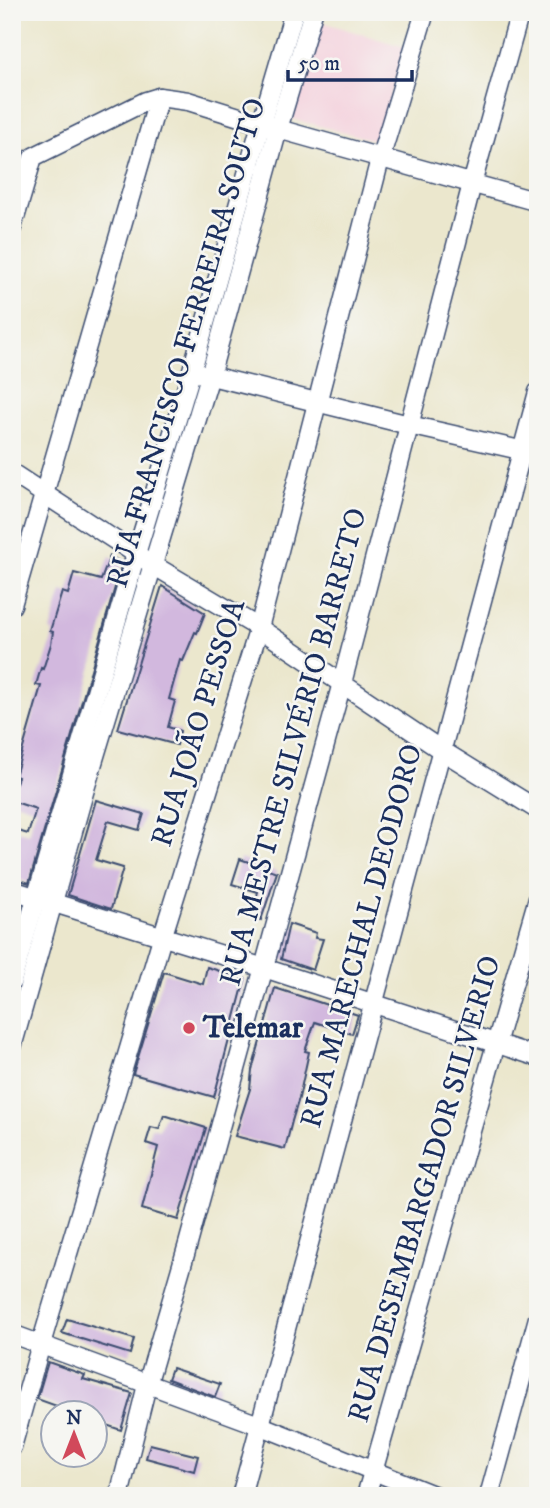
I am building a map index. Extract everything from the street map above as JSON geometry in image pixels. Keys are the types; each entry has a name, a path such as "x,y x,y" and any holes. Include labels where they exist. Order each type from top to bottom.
{"street":[{"name":"RUA FRANCISCO FERREIRA SOUTO","path":"12,981 36,897 78,786 107,686 136,554 192,370 294,12"},
{"name":"RUA FRANCISCO FERREIRA SOUTO","path":"107,686 153,565 210,376 313,12"},
{"name":"RUA JOÃO PESSOA","path":"12,1447 162,938 260,628 380,159 425,12"},
{"name":"RUA MESTRE SILVÉRIO BARRETO","path":"119,1496 147,1385 342,683 472,184 520,12"},
{"path":"12,605 159,97"},
{"path":"12,228 33,157 159,97 188,101 380,159 538,202"},
{"path":"192,370 317,403 530,452"},
{"name":"RUA MARECHAL DEODORO","path":"241,1496 441,750 530,452 538,392"},
{"path":"12,473 153,565 260,628 441,750 538,810"},
{"name":"RUA FRANCISCO FERREIRA SOUTO","path":"12,1047 54,904 78,786"},
{"path":"12,890 538,1057"},
{"name":"RUA DESEMBARGADOR SILVERIO","path":"366,1496 538,898"},
{"path":"489,1496 538,1318"},
{"path":"12,1334 259,1425 436,1496"}],"shaded area":[{"path":"319,21 404,47 378,141 292,119"}],"building":[{"path":"110,556 122,563 29,883 12,877 12,829 28,834 36,809 12,801 12,795 41,686 36,685 51,644 53,632 50,631 62,592 68,594 74,573 101,580"},
{"path":"162,586 205,613 183,661 180,660 169,699 175,701 168,727 180,731 177,745 118,729"},
{"path":"96,800 144,814 139,830 108,821 96,860 123,868 111,909 68,895"},
{"path":"240,859 277,872 261,920 251,917 258,892 232,884"},
{"path":"289,924 316,933 315,938 323,939 313,970 281,959"},
{"name":"Telemar","path":"207,967 245,979 214,1097 133,1074 164,972 203,984"},
{"path":"275,988 358,1015 352,1034 315,1022 305,1051 309,1052 285,1149 235,1136 250,1089 252,1070"},
{"path":"164,1115 206,1128 178,1220 142,1209 158,1147 146,1143 151,1127 159,1129"},
{"path":"67,1319 134,1339 130,1354 62,1333"},
{"path":"48,1362 85,1375 83,1379 132,1393 121,1430 108,1426 108,1400 37,1399"},
{"path":"172,1368 220,1384 215,1397 168,1379"},
{"path":"150,1444 198,1456 194,1471 146,1458"}],"place":[{"name":"Telemar","path":"189,1028"}]}
